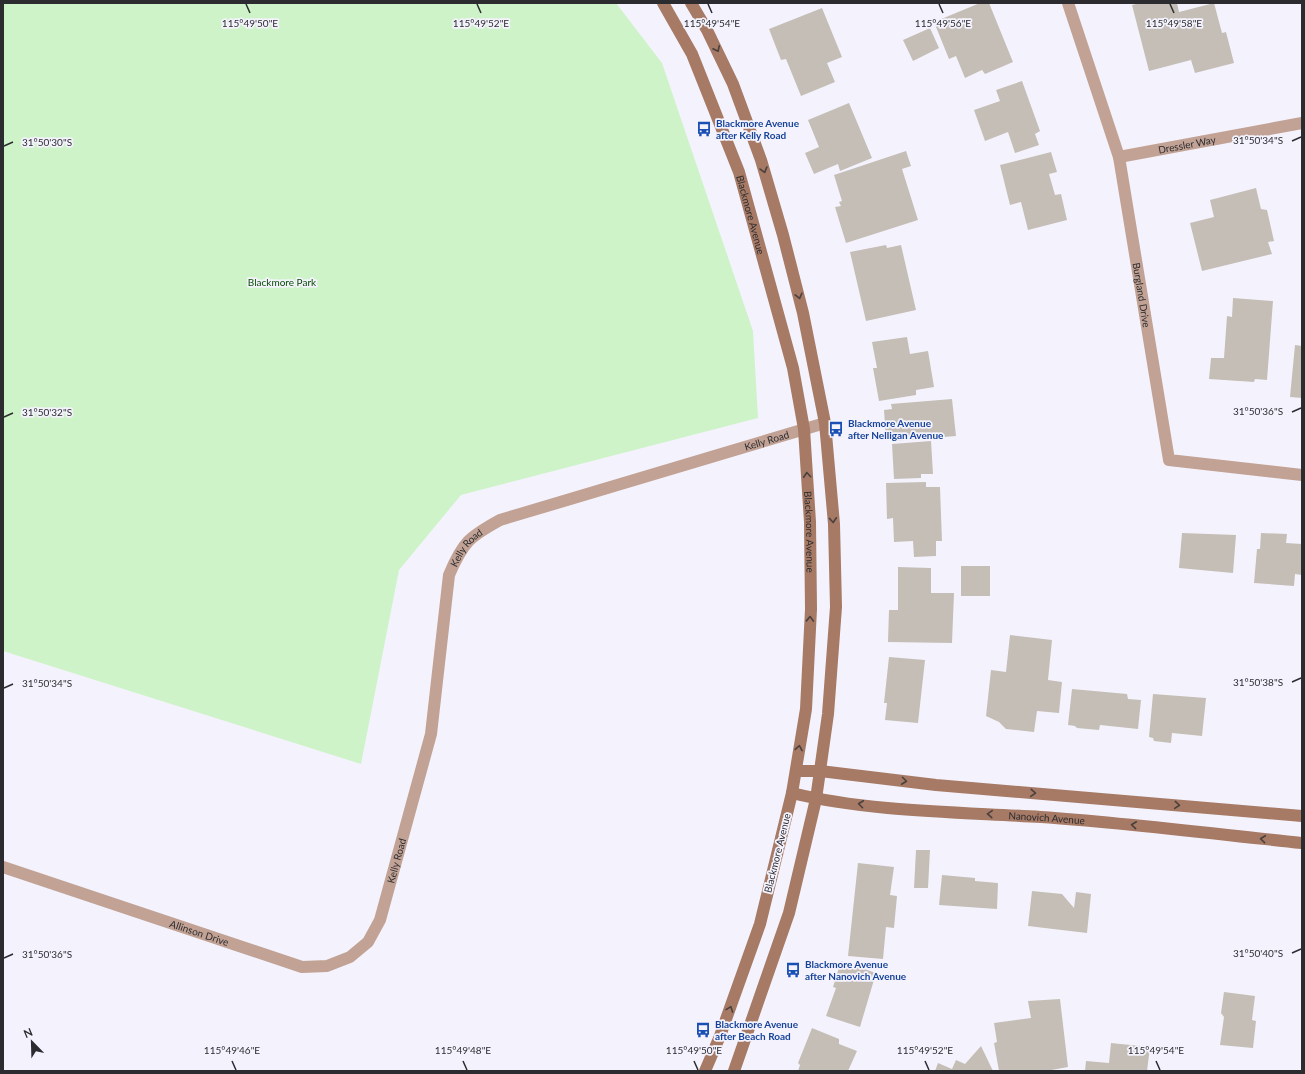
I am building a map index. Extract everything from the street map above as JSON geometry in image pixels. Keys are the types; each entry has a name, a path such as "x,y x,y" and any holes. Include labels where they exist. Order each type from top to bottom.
{"street":[{"name":"Blackmore Avenue","path":"663,3 692,54 739,172 793,368 804,429 810,522 811,609 806,709 792,793 760,924 720,1036 705,1071"},
{"path":"691,3 707,30 733,84 761,160 803,313 826,423 834,524 836,607 828,714 816,799 789,913 734,1071"},
{"name":"Burgland Drive","path":"1068,3 1119,157 1169,460 1302,475"},
{"name":"Dressler Way","path":"1119,157 1302,123"},
{"name":"Kelly Road","path":"380,920 430,734 449,575 459,551 476,533 500,520 826,423"},
{"path":"796,771 820,771 936,785 1302,816"},
{"name":"Nanovich Avenue","path":"792,793 816,799 878,806 1087,820 1302,843"},
{"name":"Allinson Drive","path":"3,867 302,967 327,966 350,957 368,942 380,920"}],"green space":[{"name":"Blackmore Park","path":"3,3 616,3 662,63 753,331 758,418 461,495 399,570 361,764 3,651"}],"building":[{"path":"980,3 989,3 1013,62 985,74 982,70 965,78 956,56 949,59 934,22"},
{"path":"1140,3 1177,3 1179,12 1214,3 1222,33 1226,32 1234,63 1195,73 1191,60 1149,71 1132,5"},
{"path":"822,8 842,57 827,63 835,82 801,96 786,59 781,60 769,29"},
{"path":"930,28 939,48 913,61 903,40"},
{"path":"1022,81 1040,131 1035,134 1039,145 1015,153 1008,132 985,141 974,110 1000,101 996,90"},
{"path":"849,103 872,158 840,171 838,164 814,174 805,153 819,147 808,120"},
{"path":"906,151 911,166 902,169 918,220 846,243 835,207 841,206 839,202 842,201 834,175"},
{"path":"1051,152 1057,172 1049,174 1055,195 1061,194 1067,220 1028,230 1021,202 1010,205 1000,165"},
{"path":"1256,188 1261,209 1267,210 1274,241 1268,242 1272,254 1202,271 1190,223 1214,217 1210,200"},
{"path":"886,245 887,248 901,245 916,310 866,321 850,252"},
{"path":"1233,298 1273,301 1267,380 1255,379 1254,382 1209,379 1211,358 1224,358 1227,316 1232,317"},
{"path":"907,337 910,354 928,351 934,387 916,390 916,395 879,401 873,368 877,368 872,342"},
{"path":"1295,345 1302,346 1302,398 1290,397"},
{"path":"952,399 956,436 896,441 896,439 886,440 884,410 892,409 891,404"},
{"path":"931,441 933,474 921,474 921,478 894,479 892,444"},
{"path":"926,482 926,487 940,487 942,541 936,541 936,556 914,557 913,541 894,542 893,518 887,519 886,483"},
{"path":"1182,533 1236,535 1233,573 1179,568"},
{"path":"1261,533 1287,534 1286,543 1302,544 1302,575 1295,574 1294,586 1254,583 1257,549 1260,549"},
{"path":"961,566 990,566 990,596 961,596"},
{"path":"898,567 931,568 931,593 954,593 952,643 888,642 889,610 898,610"},
{"path":"1010,635 1052,640 1048,680 1062,682 1059,713 1037,711 1034,732 1006,729 999,722 986,716 991,670 1006,672"},
{"path":"889,657 925,660 918,723 885,720 887,703 884,703"},
{"path":"1072,689 1127,694 1128,699 1141,700 1138,729 1100,725 1099,730 1077,728 1075,726 1068,725"},
{"path":"1153,694 1206,698 1202,736 1172,733 1171,743 1154,741 1153,738 1149,737"},
{"path":"916,850 930,850 928,888 914,888"},
{"path":"858,863 894,867 890,895 897,896 894,928 886,927 883,959 848,956"},
{"path":"942,875 975,878 975,881 998,883 997,909 939,905"},
{"path":"1032,891 1062,894 1074,908 1076,892 1091,894 1087,933 1028,926"},
{"path":"841,961 876,973 860,1027 826,1016 836,988 833,987"},
{"path":"1224,992 1255,996 1252,1020 1256,1021 1253,1048 1220,1045 1224,1017 1221,1013"},
{"path":"1060,999 1068,1067 1046,1071 999,1071 994,1043 997,1042 994,1023 1031,1018 1028,1001"},
{"path":"812,1028 839,1039 839,1044 857,1051 848,1071 798,1071 800,1065 798,1063"},
{"path":"1111,1043 1150,1047 1147,1071 1085,1071 1086,1061 1109,1063"},
{"path":"981,1046 993,1071 935,1071 938,1063 952,1069 956,1060 965,1064"}],"place":[{"name":"Blackmore Avenue after Kelly Road","path":"704,129"},
{"name":"Blackmore Avenue after Nelligan Avenue","path":"836,429"},
{"name":"Blackmore Avenue after Nanovich Avenue","path":"793,970"},
{"name":"Blackmore Avenue after Beach Road","path":"703,1030"}]}
